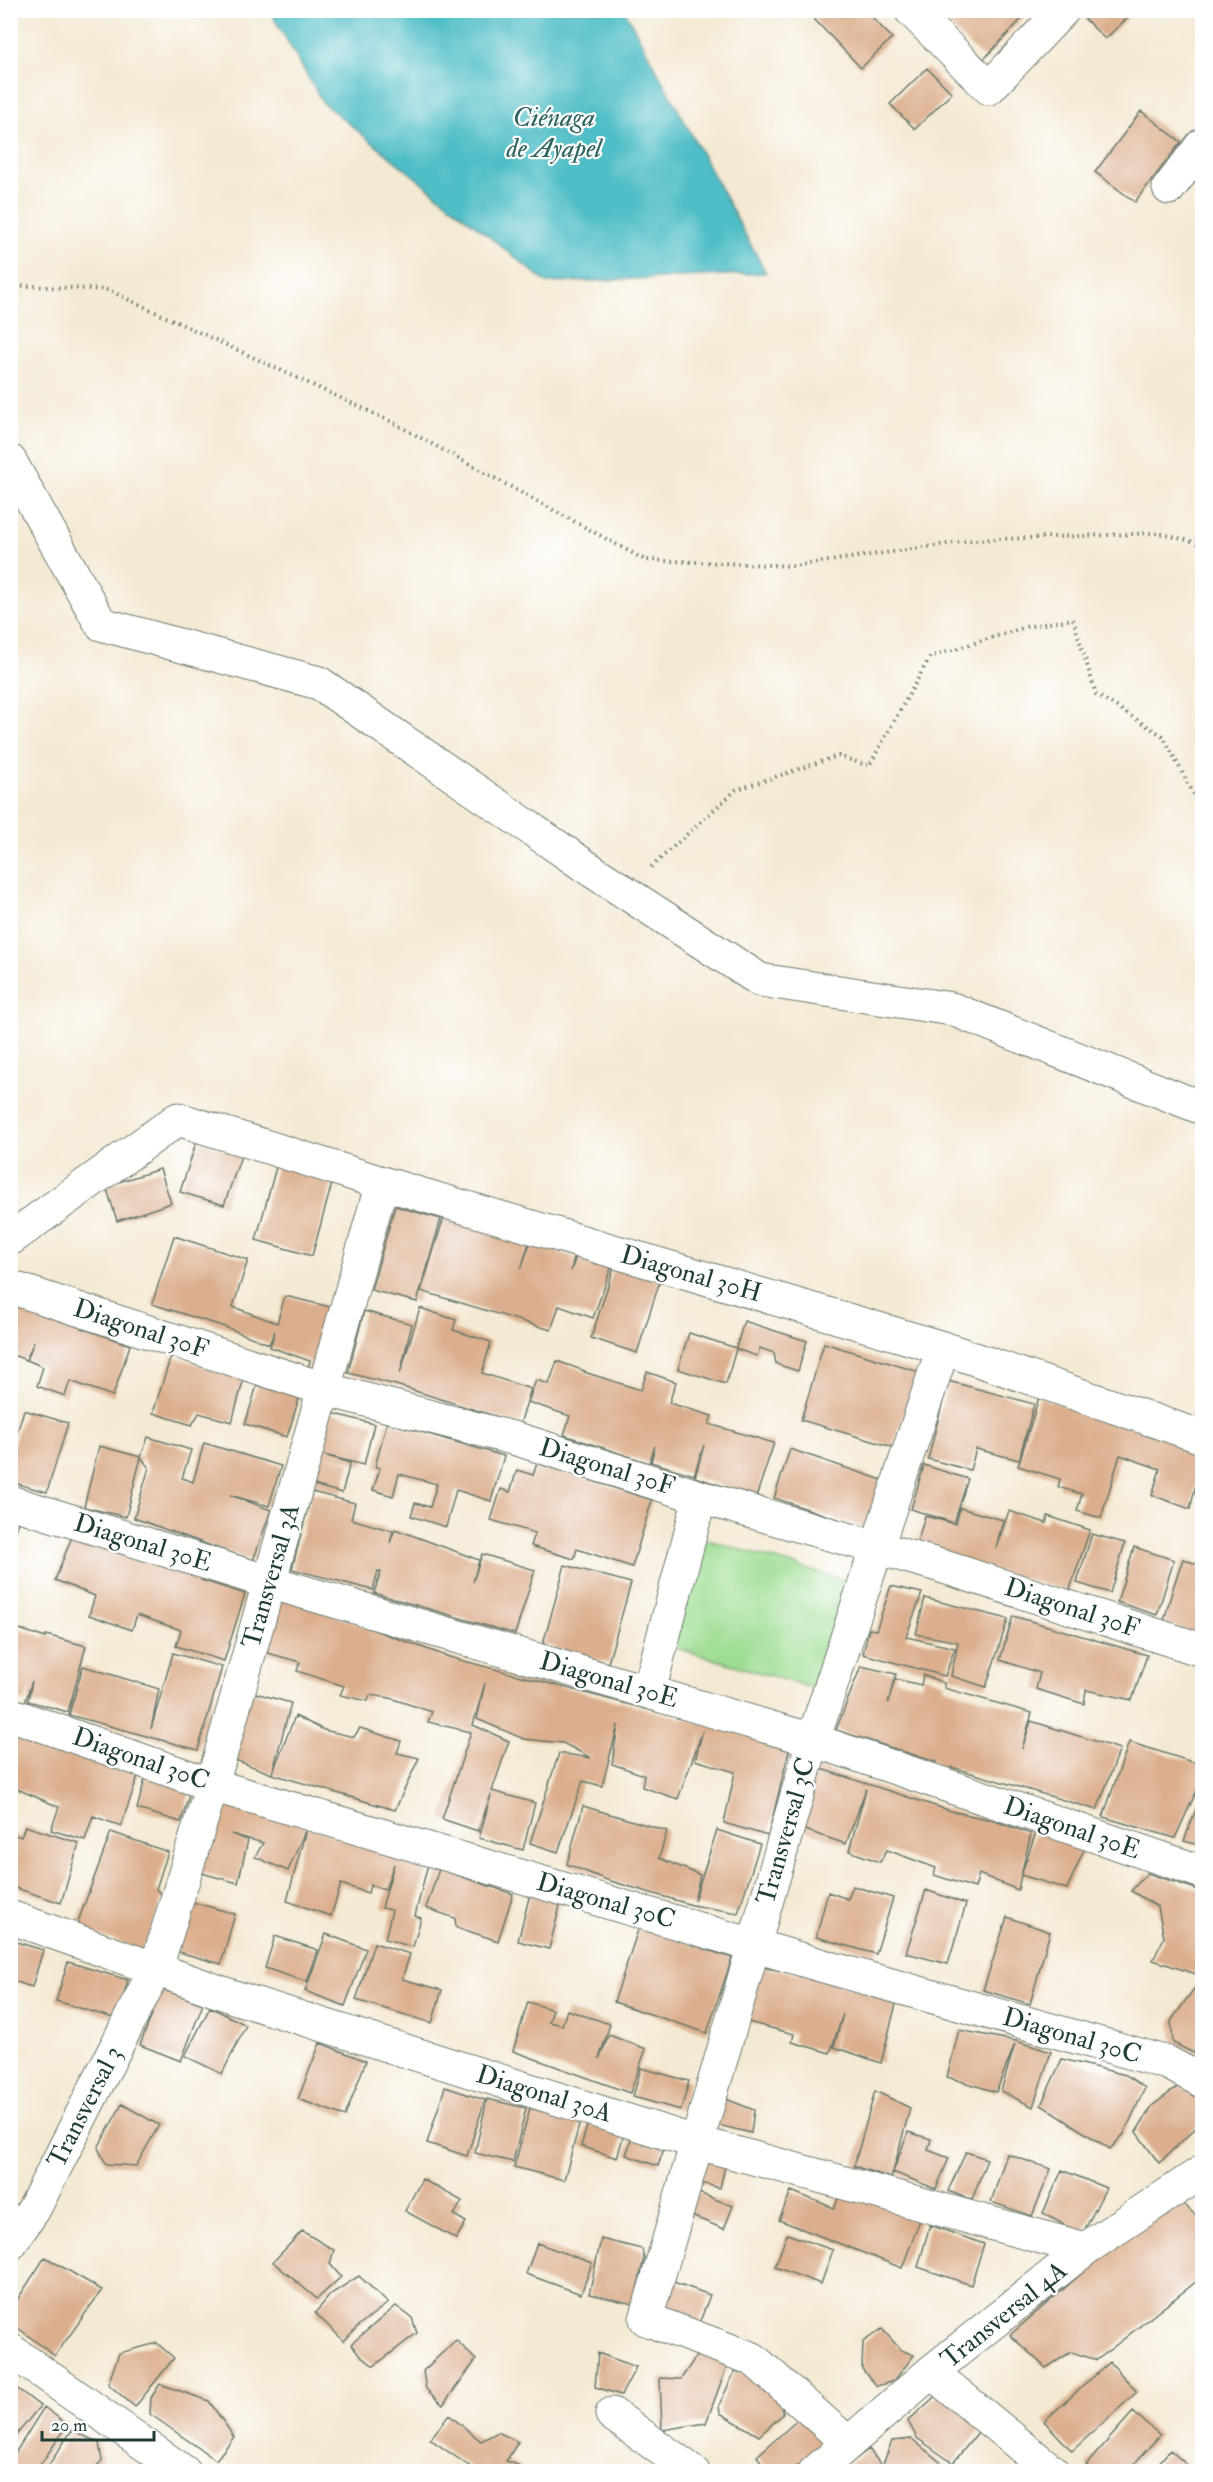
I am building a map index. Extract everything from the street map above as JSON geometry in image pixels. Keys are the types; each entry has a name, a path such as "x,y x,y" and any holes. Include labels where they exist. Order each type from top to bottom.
{"street":[{"path":"911,10 989,88 1063,10"},
{"path":"1169,188 1203,145"},
{"path":"10,461 101,624 319,683 624,892 760,980 952,1009 1203,1108"},
{"name":"Diagonal 30H","path":"10,1239 178,1119 382,1183 943,1348 1203,1437"},
{"name":"Transversal 3A","path":"156,1968 212,1785 382,1183"},
{"name":"Diagonal 30F","path":"10,1287 324,1389 520,1440 700,1497 941,1566 1203,1650"},
{"name":"Transversal 3C","path":"848,2444 753,2359 646,2319 695,2142 813,1740 943,1348"},
{"path":"649,1691 700,1497"},
{"name":"Diagonal 30E","path":"10,1502 268,1582 813,1740 1203,1872"},
{"name":"Diagonal 30C","path":"10,1714 212,1785 752,1945 1168,2063 1203,2081"},
{"name":"Diagonal 30A","path":"10,1917 234,1997 695,2142 1085,2249"},
{"name":"Transversal 3","path":"10,2244 34,2209 156,1968"},
{"name":"Transversal 4A","path":"815,2472 932,2373 1085,2249 1203,2172"},
{"path":"10,2350 184,2472"},
{"path":"932,2373 1053,2472"},
{"path":"612,2414 693,2472"}],"path":[{"path":"10,285 108,290 390,421 645,560 794,566 975,540 1148,533 1159,533 1203,544"},
{"path":"624,892 736,790 838,756 869,766 930,657 1026,627 1073,619 1096,694 1163,736 1203,810"}],"green space":[{"path":"701,1538 852,1582 815,1689 666,1645"}],"water":[{"name":"Ciénaga de Ayapel","path":"270,11 625,11 766,273 547,283 323,103"}],"building":[{"path":"824,10 865,10 892,38 861,68 814,19"},
{"path":"932,10 1030,10 984,59"},
{"path":"1082,10 1136,10 1105,39 1079,13"},
{"path":"927,68 952,93 915,129 890,104"},
{"path":"1141,111 1181,142 1135,202 1095,172"},
{"path":"197,1140 241,1156 224,1205 180,1192"},
{"path":"278,1160 334,1176 312,1256 256,1240"},
{"path":"160,1169 171,1203 117,1221 106,1186"},
{"path":"395,1206 441,1219 417,1302 371,1290"},
{"path":"444,1217 529,1243 521,1269 530,1243 574,1257 571,1271 576,1256 597,1264 600,1255 614,1260 593,1318 559,1306 551,1330 421,1291"},
{"path":"174,1236 248,1260 233,1307 277,1323 285,1296 335,1308 317,1370 308,1368 310,1361 270,1347 275,1331 269,1344 225,1327 152,1304"},
{"path":"614,1267 660,1281 637,1353 591,1338"},
{"path":"10,1303 130,1345 113,1396 70,1381 65,1396 37,1386 43,1367 27,1360 34,1341 26,1360 10,1354"},
{"path":"420,1308 456,1320 453,1330 491,1342 482,1373 531,1389 520,1424 396,1385 348,1373 364,1311 412,1324 400,1374"},
{"path":"744,1321 807,1341 798,1371 776,1364 774,1353 760,1348 757,1356 736,1349 726,1384 678,1369 689,1333 736,1348"},
{"path":"824,1343 919,1372 893,1447 801,1420"},
{"path":"171,1356 244,1378 232,1422 199,1413 192,1425 153,1413"},
{"path":"557,1361 641,1390 647,1372 676,1382 669,1403 712,1416 709,1424 774,1443 756,1497 695,1477 704,1445 694,1475 651,1462 655,1446 649,1463 564,1435 570,1416 528,1402 536,1380 549,1384"},
{"path":"948,1381 1034,1404 1019,1460 976,1449 970,1470 928,1459"},
{"path":"258,1382 300,1395 287,1437 245,1424"},
{"path":"1039,1397 1202,1450 1202,1460 1190,1509 1152,1495 1160,1469 1120,1455 1101,1518 1077,1511 1082,1494 1058,1487 1060,1479 1018,1466"},
{"path":"24,1410 68,1423 47,1492 10,1482 10,1456"},
{"path":"328,1412 374,1424 364,1465 324,1455 350,1463 342,1493 303,1482"},
{"path":"387,1422 504,1456 491,1501 456,1490 446,1527 411,1516 415,1503 430,1507 437,1484 399,1474 393,1496 373,1490 380,1468 375,1467"},
{"path":"148,1437 191,1450 182,1478 193,1482 204,1443 281,1466 269,1506 230,1495 271,1510 253,1561 134,1518 149,1468 141,1457"},
{"path":"99,1446 141,1457 126,1517 84,1507"},
{"path":"790,1449 885,1481 868,1529 774,1498"},
{"path":"537,1463 652,1500 632,1567 577,1549 574,1559 531,1546 535,1533 491,1520 501,1489 510,1492 517,1470 533,1475"},
{"path":"924,1465 968,1479 954,1523 911,1509"},
{"path":"312,1492 355,1503 351,1519 393,1531 390,1543 395,1529 479,1560 473,1582 482,1554 535,1570 515,1634 374,1593 381,1572 378,1571 373,1590 292,1569"},
{"path":"960,1508 1003,1520 996,1548 1009,1511 1046,1523 1048,1516 1090,1530 1069,1592 916,1547 925,1516 956,1524"},
{"path":"10,1513 20,1516 11,1548 10,1547"},
{"path":"73,1534 202,1577 201,1580 245,1594 224,1661 176,1646 181,1630 137,1615 132,1630 89,1615 95,1596 55,1580"},
{"path":"1092,1534 1125,1543 1110,1593 1077,1583"},
{"path":"1134,1547 1174,1560 1157,1615 1117,1602"},
{"path":"1183,1559 1202,1566 1201,1634 1163,1624"},
{"path":"565,1565 631,1583 608,1663 543,1644"},
{"path":"891,1586 922,1593 906,1637 955,1648 945,1676 863,1654 869,1629 876,1630"},
{"path":"271,1593 449,1657 790,1747 768,1836 724,1823 735,1772 695,1760 703,1730 678,1799 642,1787 644,1775 612,1764 618,1725 602,1786 583,1781 558,1852 530,1843 559,1753 591,1758 563,1743 524,1739 477,1719 485,1683 473,1725 509,1741 492,1791 535,1803 523,1850 479,1838 491,1795 478,1831 442,1819 471,1732 428,1722 432,1712 390,1698 370,1695 368,1701 340,1695 344,1686 297,1671 300,1662 257,1650"},
{"path":"925,1598 1008,1619 986,1687 951,1676 958,1642 916,1634"},
{"path":"1013,1616 1147,1655 1132,1700 1086,1690 1084,1704 1036,1689 1040,1673 1000,1660"},
{"path":"14,1627 45,1638 46,1635 86,1646 68,1712 28,1701 32,1681 25,1702 10,1697 10,1638"},
{"path":"173,1653 222,1667 198,1750 69,1715 83,1666 159,1689 151,1729"},
{"path":"861,1666 896,1674 888,1703 895,1679 921,1685 923,1675 944,1683 944,1688 1032,1713 1022,1749 1031,1721 1120,1749 1097,1810 951,1767 949,1779 933,1773 936,1762 836,1730"},
{"path":"248,1691 291,1703 272,1774 230,1758"},
{"path":"295,1716 324,1730 354,1737 360,1728 401,1741 397,1753 419,1758 395,1810 272,1774"},
{"path":"17,1727 139,1773 121,1826 93,1816 85,1840 51,1830 59,1807 10,1786 10,1742"},
{"path":"1129,1742 1202,1765 1202,1779 1175,1838 1103,1817"},
{"path":"815,1767 1031,1834 1018,1890 979,1874 975,1888 934,1875 936,1868 887,1850 880,1862 849,1851 866,1789 846,1844 802,1829"},
{"path":"147,1771 192,1784 181,1822 137,1809"},
{"path":"1202,1793 1202,1846 1184,1841"},
{"path":"219,1799 428,1864 415,1916 421,1918 413,1947 385,1939 392,1910 382,1908 394,1864 385,1890 370,1885 368,1893 341,1884 331,1916 287,1901 306,1829 288,1871 255,1857 263,1843 231,1834 248,1840 238,1883 194,1871"},
{"path":"583,1806 667,1831 659,1858 700,1875 694,1901 717,1830 760,1844 738,1913 692,1905 607,1880 567,1864"},
{"path":"25,1826 79,1843 61,1903 10,1886 10,1833 21,1837"},
{"path":"1038,1827 1086,1845 1067,1889 1021,1875"},
{"path":"111,1832 168,1852 156,1889 163,1896 144,1951 76,1927"},
{"path":"439,1869 513,1894 498,1941 456,1927 455,1918 426,1908"},
{"path":"1147,1873 1202,1891 1202,1910 1197,1935 1202,1937 1202,1976 1153,1960 1164,1938 1158,1907 1131,1891"},
{"path":"853,1886 893,1898 876,1954 816,1937 828,1892 848,1899"},
{"path":"531,1890 562,1898 549,1949 518,1941"},
{"path":"926,1890 966,1904 948,1964 906,1953"},
{"path":"189,1901 235,1914 221,1964 175,1951"},
{"path":"1007,1917 1050,1932 1030,2004 983,1990"},
{"path":"639,1927 732,1958 707,2033 614,2002"},
{"path":"326,1934 366,1949 345,2006 305,1991"},
{"path":"275,1936 318,1950 307,1982 265,1968"},
{"path":"10,1940 43,1950 32,1987 10,1980"},
{"path":"374,1943 410,1954 402,1979 442,1990 432,2023 356,2000"},
{"path":"68,1962 128,1980 117,2019 56,2001"},
{"path":"760,1967 808,1975 897,2000 881,2063 834,2047 843,2014 830,2053 792,2042 794,2034 744,2021"},
{"path":"1198,1983 1202,1984 1202,2057 1173,2043 1171,2021"},
{"path":"162,1989 203,2004 181,2061 140,2045"},
{"path":"528,2002 553,2010 549,2022 562,2025 567,2010 610,2024 599,2059 609,2035 646,2049 630,2093 513,2051"},
{"path":"210,2007 246,2025 222,2074 185,2056"},
{"path":"959,2030 1016,2041 1051,2052 1033,2107 1001,2091 1015,2044 996,2092 947,2077"},
{"path":"320,2043 366,2061 345,2116 298,2099"},
{"path":"1062,2059 1126,2075 1145,2088 1124,2134 1110,2149 1041,2105"},
{"path":"641,2068 689,2081 681,2110 633,2097"},
{"path":"1180,2085 1202,2098 1202,2122 1159,2163 1136,2132 1152,2106"},
{"path":"445,2087 485,2100 467,2156 427,2143"},
{"path":"875,2091 910,2108 891,2178 854,2166"},
{"path":"721,2097 754,2110 751,2133 718,2125"},
{"path":"487,2099 526,2108 513,2162 475,2153"},
{"path":"122,2104 159,2125 136,2166 106,2164 98,2148"},
{"path":"530,2108 580,2122 564,2180 514,2167"},
{"path":"588,2123 624,2134 617,2158 581,2146"},
{"path":"908,2132 931,2139 928,2150 949,2158 936,2189 893,2172"},
{"path":"633,2135 665,2146 658,2166 626,2155"},
{"path":"705,2152 727,2158 720,2188 697,2182"},
{"path":"966,2152 987,2159 972,2200 948,2191"},
{"path":"1007,2154 1051,2169 1032,2216 991,2202"},
{"path":"1062,2170 1106,2188 1082,2235 1043,2213"},
{"path":"422,2179 462,2201 454,2215 466,2222 456,2239 405,2211"},
{"path":"843,2188 920,2220 902,2268 779,2220 791,2191 834,2208"},
{"path":"696,2192 733,2206 724,2229 687,2214"},
{"path":"1173,2195 1202,2221 1202,2256 1198,2260 1202,2277 1097,2360 1071,2352 1046,2368 1010,2335"},
{"path":"930,2225 984,2244 971,2285 918,2267"},
{"path":"302,2231 334,2250 330,2264 341,2277 317,2299 273,2262"},
{"path":"787,2234 833,2250 821,2284 775,2267"},
{"path":"601,2239 642,2249 644,2258 634,2304 589,2294"},
{"path":"537,2243 592,2263 581,2294 526,2274"},
{"path":"45,2257 102,2290 55,2356 10,2322 10,2311"},
{"path":"359,2276 388,2303 359,2325 344,2341 315,2313 331,2294"},
{"path":"665,2279 710,2295 699,2324 654,2308"},
{"path":"396,2306 412,2318 417,2333 374,2366 359,2355 351,2344"},
{"path":"882,2329 901,2350 914,2355 894,2381 877,2386 862,2369 863,2342"},
{"path":"456,2340 476,2360 443,2405 426,2389 423,2371"},
{"path":"157,2343 174,2358 135,2407 108,2384 119,2353"},
{"path":"699,2352 728,2363 706,2423 662,2430 660,2378 681,2379"},
{"path":"598,2353 636,2367 621,2395 595,2387"},
{"path":"1110,2362 1137,2392 1072,2451 1044,2421"},
{"path":"735,2371 757,2377 781,2401 783,2414 759,2436 720,2413 719,2405"},
{"path":"10,2383 40,2406 10,2443"},
{"path":"160,2384 209,2401 234,2437 216,2460 150,2414 151,2398"},
{"path":"941,2391 983,2426 953,2463 917,2438 908,2421"},
{"path":"44,2407 68,2425 35,2472 24,2472 10,2461"},
{"path":"1133,2412 1160,2435 1127,2472 1093,2472 1086,2465"},
{"path":"449,2415 481,2441 498,2432 518,2442 506,2461 520,2466 516,2472 478,2472 430,2439"},
{"path":"802,2416 829,2440 807,2462 785,2472 768,2472 757,2456"},
{"path":"72,2430 99,2443 102,2461 90,2472 44,2472"},
{"path":"912,2439 950,2468 947,2472 891,2472 883,2464 892,2441"},
{"path":"869,2449 886,2472 839,2472"},
{"path":"1170,2450 1195,2472 1151,2472"}]}
